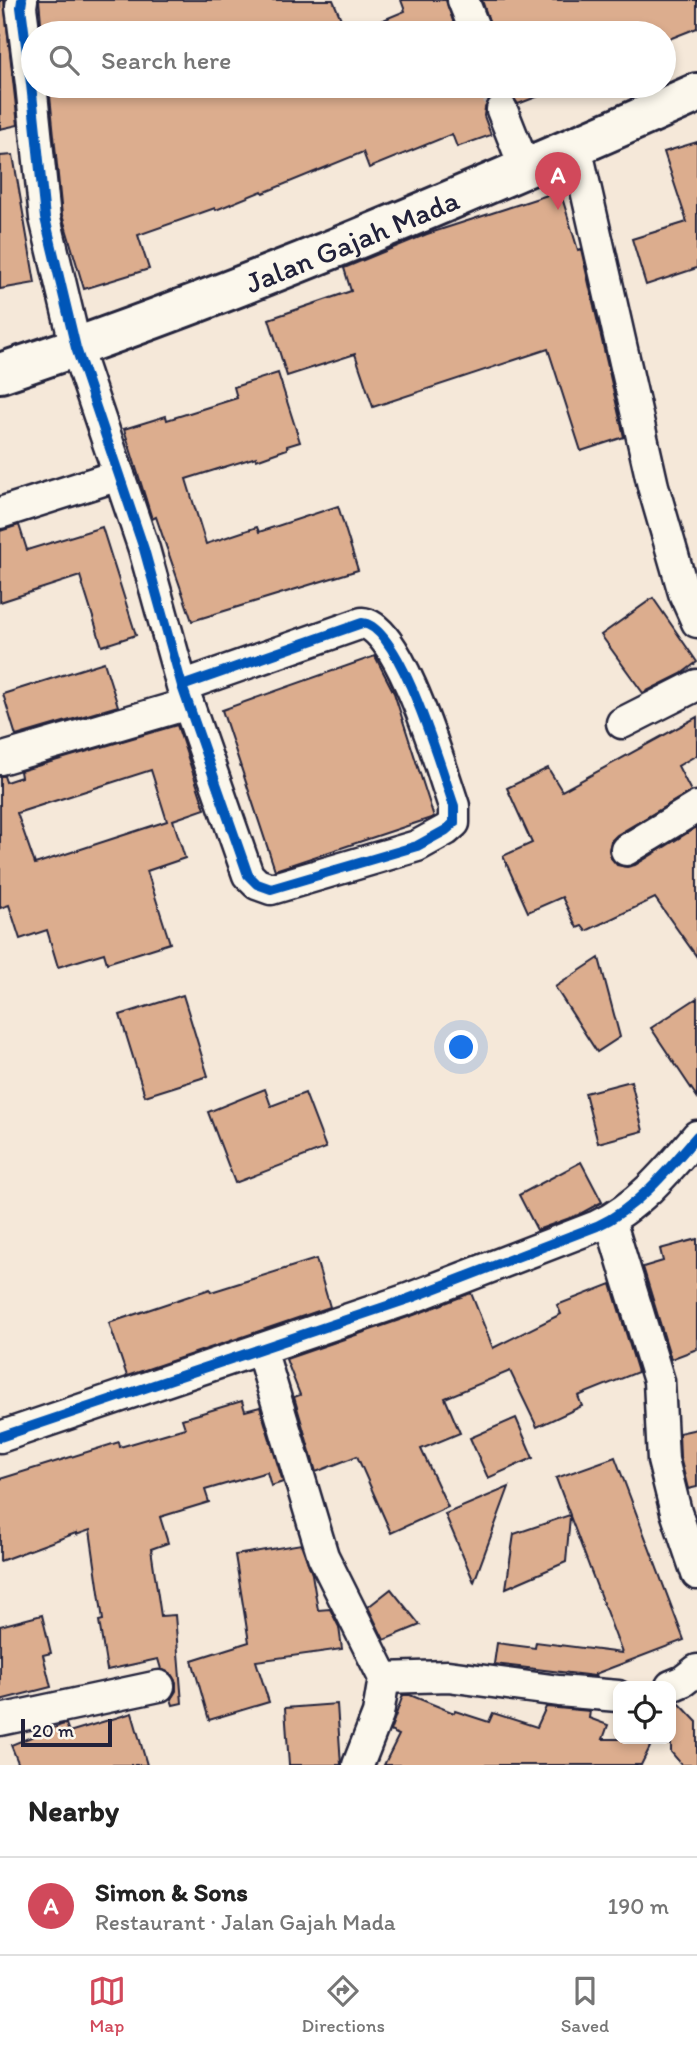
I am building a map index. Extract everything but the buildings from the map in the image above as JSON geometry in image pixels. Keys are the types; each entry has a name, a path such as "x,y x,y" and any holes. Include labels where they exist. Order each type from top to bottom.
{"main road":[{"name":"Jalan Gajah Mada","path":"0,373 76,348 335,249 697,93"}],"street":[{"path":"22,0 22,21"},
{"path":"463,0 471,21"},
{"path":"0,759 185,695 362,623 369,623 383,634 396,652 407,675 454,806 454,823 417,846 271,889 257,884 248,875 185,695 144,549 76,348 45,218 32,98"},
{"path":"502,110 525,168"},
{"path":"576,146 653,486 684,593 697,622"},
{"path":"0,513 119,475"},
{"path":"622,723 697,685"},
{"path":"626,850 697,807"},
{"path":"0,1437 408,1298 610,1220 653,1184 697,1136"},
{"path":"610,1220 659,1381 663,1460 676,1511 697,1574"},
{"path":"261,1349 323,1556 384,1678 378,1714 358,1765"},
{"path":"676,1684 697,1670"},
{"path":"384,1678 448,1676 613,1696"},
{"path":"0,1720 159,1686"}],"tunnel":[{"path":"498,98 502,110"}],"cycle path":[{"path":"22,0 23,21"},
{"path":"32,98 45,218 76,348 144,549 182,686"},
{"path":"362,623 376,630 391,648 418,702 454,806 454,823 417,846 271,889 257,884 248,875 182,686 362,623"},
{"path":"0,1437 408,1299 597,1226 639,1198 697,1136"}],"place":[{"name":"Simon & Sons","path":"558,210"}]}
